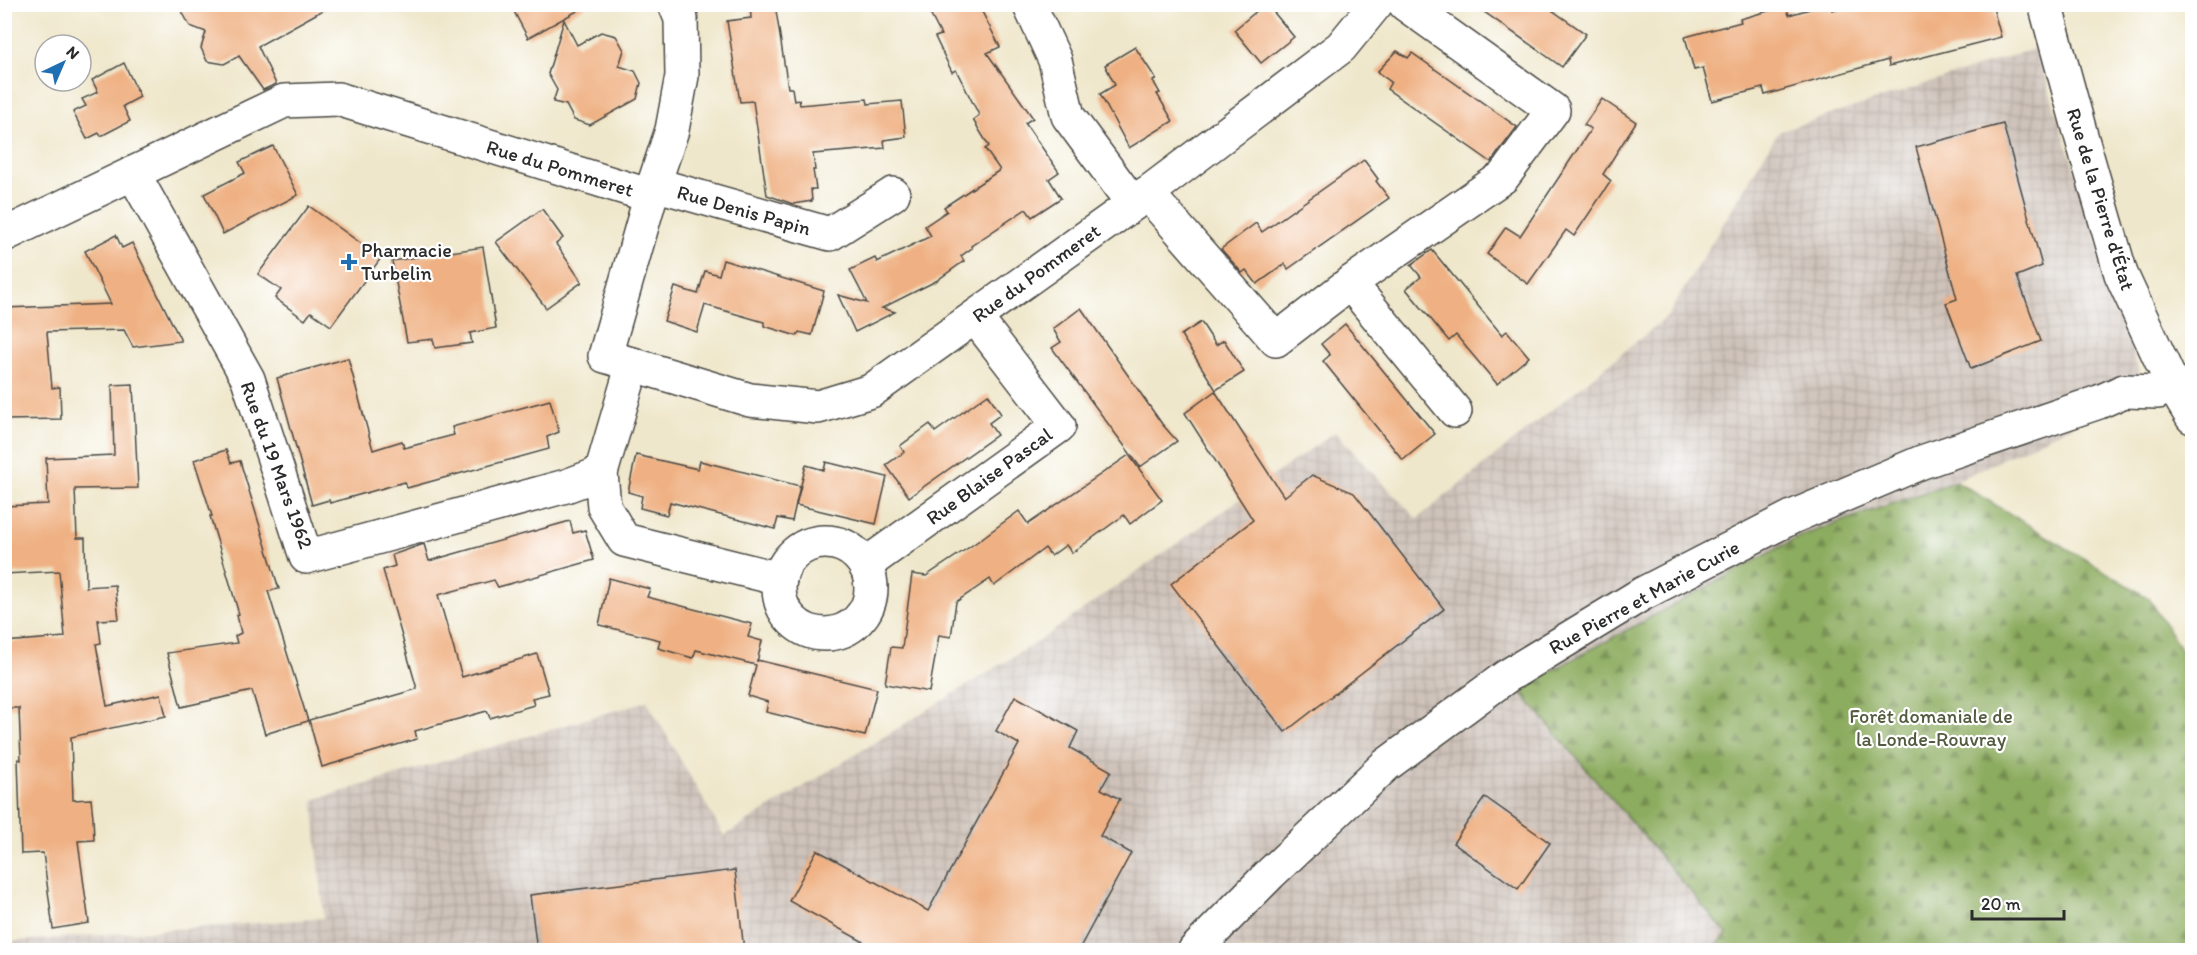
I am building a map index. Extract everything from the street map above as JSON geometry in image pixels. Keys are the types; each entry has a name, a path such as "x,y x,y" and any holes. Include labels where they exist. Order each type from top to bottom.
{"street":[{"path":"653,190 672,130 682,76 681,19 675,4"},
{"path":"1029,4 1055,60 1068,116 1140,199 1276,340 1350,283 1503,177 1553,110 1405,4"},
{"name":"Rue du Pommeret","path":"4,235 284,101 338,99 653,190 606,356 750,400 818,407 871,391 1140,199 1341,47 1376,4"},
{"name":"Rue de la Pierre d'État","path":"2045,4 2121,274 2172,384 2193,417"},
{"name":"Rue du 19 Mars 1962","path":"132,173 248,379 306,557 566,486 601,473"},
{"name":"Rue Denis Papin","path":"653,190 830,234 893,194"},
{"path":"1350,283 1455,411"},
{"name":"Rue Blaise Pascal","path":"865,565 1059,426 975,317"},
{"path":"633,364 601,473 604,507 624,540 780,579"},
{"name":"Rue Pierre et Marie Curie","path":"1195,951 1270,874 1386,765 1507,676 1642,594 1792,517 1922,462 2099,402 2124,391 2157,392 2172,384"},
{"path":"825,542 841,545 855,553 865,565 871,579 872,593 867,608 859,620 847,629 833,634 818,634 804,629 792,620 779,594 780,579 786,564 796,552 810,545 825,542"}],"shaded area":[{"path":"2036,48 2145,391 1956,481 1801,536 1518,689 1728,934 1713,950 5,950 5,942 324,918 313,800 647,701 724,836 1040,640 1335,432 1417,519 1667,317 1778,132"}],"green space":[{"name":"Forêt domaniale de la Londe-Rouvray","path":"1956,481 2149,598 2192,668 2192,950 1713,950 1727,934 1518,689 1801,536"}],"building":[{"path":"178,4 334,4 258,46 276,84 263,90 239,56 224,64 207,61 201,48 206,32 190,26"},
{"path":"510,4 590,4 528,38"},
{"path":"750,4 775,4 788,88 792,88 794,101 799,100 800,105 867,99 868,104 902,101 906,137 884,140 885,148 813,154 816,189 811,189 812,201 793,204 767,195 753,101 740,102 727,21 751,18"},
{"path":"925,4 978,4 1000,47 987,53 1033,118 1025,123 1059,172 1049,179 1061,198 1032,217 1026,209 971,246 972,248 961,256 964,261 936,281 882,308 895,312 855,332 838,295 867,303 850,270 875,258 877,262 931,236 925,226 947,211 944,207 1000,170 985,149 989,146 973,120 979,115 956,70 952,72 935,37 941,35"},
{"path":"1265,4 1294,37 1261,63 1234,30"},
{"path":"1473,4 1543,4 1586,34 1562,67"},
{"path":"1830,4 1832,10 1853,4 1992,4 2001,37 1889,66 1888,60 1765,95 1763,88 1712,101 1703,68 1694,70 1685,37 1741,22 1740,19 1786,6 1789,15"},
{"path":"564,20 577,45 601,32 616,36 624,50 619,66 635,71 641,83 637,99 590,125 574,120 566,105 553,102 557,90 548,74"},
{"path":"1135,47 1156,79 1153,81 1160,93 1157,94 1173,121 1129,148 1100,94 1115,85 1105,65"},
{"path":"1397,51 1408,58 1412,53 1517,127 1491,162 1387,89 1391,82 1377,72"},
{"path":"124,63 140,97 123,106 130,121 101,136 99,133 87,139 73,112 86,106 82,99 98,92 93,79"},
{"path":"1602,99 1636,122 1603,174 1611,181 1574,236 1566,230 1528,284 1487,254 1506,227 1520,236 1591,129 1584,125"},
{"path":"2003,124 2042,266 2017,276 2041,341 1971,369 1946,303 1957,299 1916,147"},
{"path":"273,146 298,195 223,234 204,194 245,173 239,162"},
{"path":"1364,160 1389,198 1288,269 1285,264 1257,284 1246,270 1242,273 1221,249 1256,223 1262,232"},
{"path":"309,206 381,258 331,326 311,312 305,320 275,298 281,290 258,274"},
{"path":"542,209 563,238 556,244 582,282 546,308 496,242"},
{"path":"116,235 122,248 132,243 181,341 133,347 124,330 47,332 52,388 60,387 61,419 4,420 4,308 111,304 85,251"},
{"path":"483,247 496,328 470,333 472,343 435,348 433,339 407,342 392,261"},
{"path":"1432,250 1502,335 1507,331 1529,357 1497,384 1456,335 1449,341 1406,289 1421,277 1411,265"},
{"path":"723,260 824,291 812,335 799,332 797,336 764,326 764,322 705,305 697,332 664,321 675,287 698,294 705,271 719,275"},
{"path":"1081,308 1162,424 1177,441 1140,467 1052,348 1061,342 1053,329"},
{"path":"1201,322 1216,345 1224,340 1244,372 1216,390 1181,335"},
{"path":"1345,324 1435,434 1403,460 1323,361 1330,355 1321,344"},
{"path":"348,358 373,450 402,441 404,448 454,435 452,427 550,400 559,432 547,437 549,449 407,488 405,482 330,503 329,500 312,505 277,378"},
{"path":"133,384 138,488 75,489 77,538 85,538 86,587 115,585 119,619 98,620 101,643 96,644 107,706 161,694 166,716 71,737 73,800 91,799 93,817 94,840 78,841 89,923 53,929 43,853 21,854 19,708 6,708 4,642 65,637 59,571 4,574 4,506 48,504 46,458 114,455 112,385"},
{"path":"1215,391 1284,497 1312,475 1354,493 1444,609 1285,732 1171,584 1253,520 1185,413"},
{"path":"988,394 1001,414 989,423 997,435 909,497 886,465 904,452 900,446 930,424 935,432"},
{"path":"226,450 231,463 240,461 279,589 268,591 308,721 265,734 252,691 181,707 167,653 237,643 235,636 241,633 237,615 239,614 194,460"},
{"path":"636,455 698,469 700,461 800,486 792,521 778,518 775,529 670,502 667,515 640,508 642,496 628,492"},
{"path":"1129,455 1162,500 1130,524 1124,515 1072,553 1066,545 1051,556 1045,548 994,586 990,579 956,602 951,637 939,635 929,692 885,684 891,647 902,648 912,574 926,576 1019,511 1028,524"},
{"path":"826,462 887,477 876,524 796,505 806,465 824,470"},
{"path":"570,521 573,533 585,530 594,560 498,587 494,580 438,595 462,677 537,654 549,694 532,698 534,705 490,718 487,711 415,731 417,739 322,767 309,720 417,689 383,570 395,566 392,555 424,544 429,561"},
{"path":"609,578 650,589 647,597 752,624 748,637 762,641 757,660 877,689 865,736 766,712 768,702 748,696 756,665 696,650 693,658 658,648 660,640 599,625"},
{"path":"1015,696 1078,731 1070,748 1111,771 1101,789 1120,799 1100,836 1131,853 1078,951 880,951 789,901 817,850 928,911 1019,744 996,731"},
{"path":"1485,797 1550,843 1518,889 1453,843"},
{"path":"735,870 744,951 537,951 530,895"}],"place":[{"name":"Pharmacie Turbelin","path":"349,262"}]}
